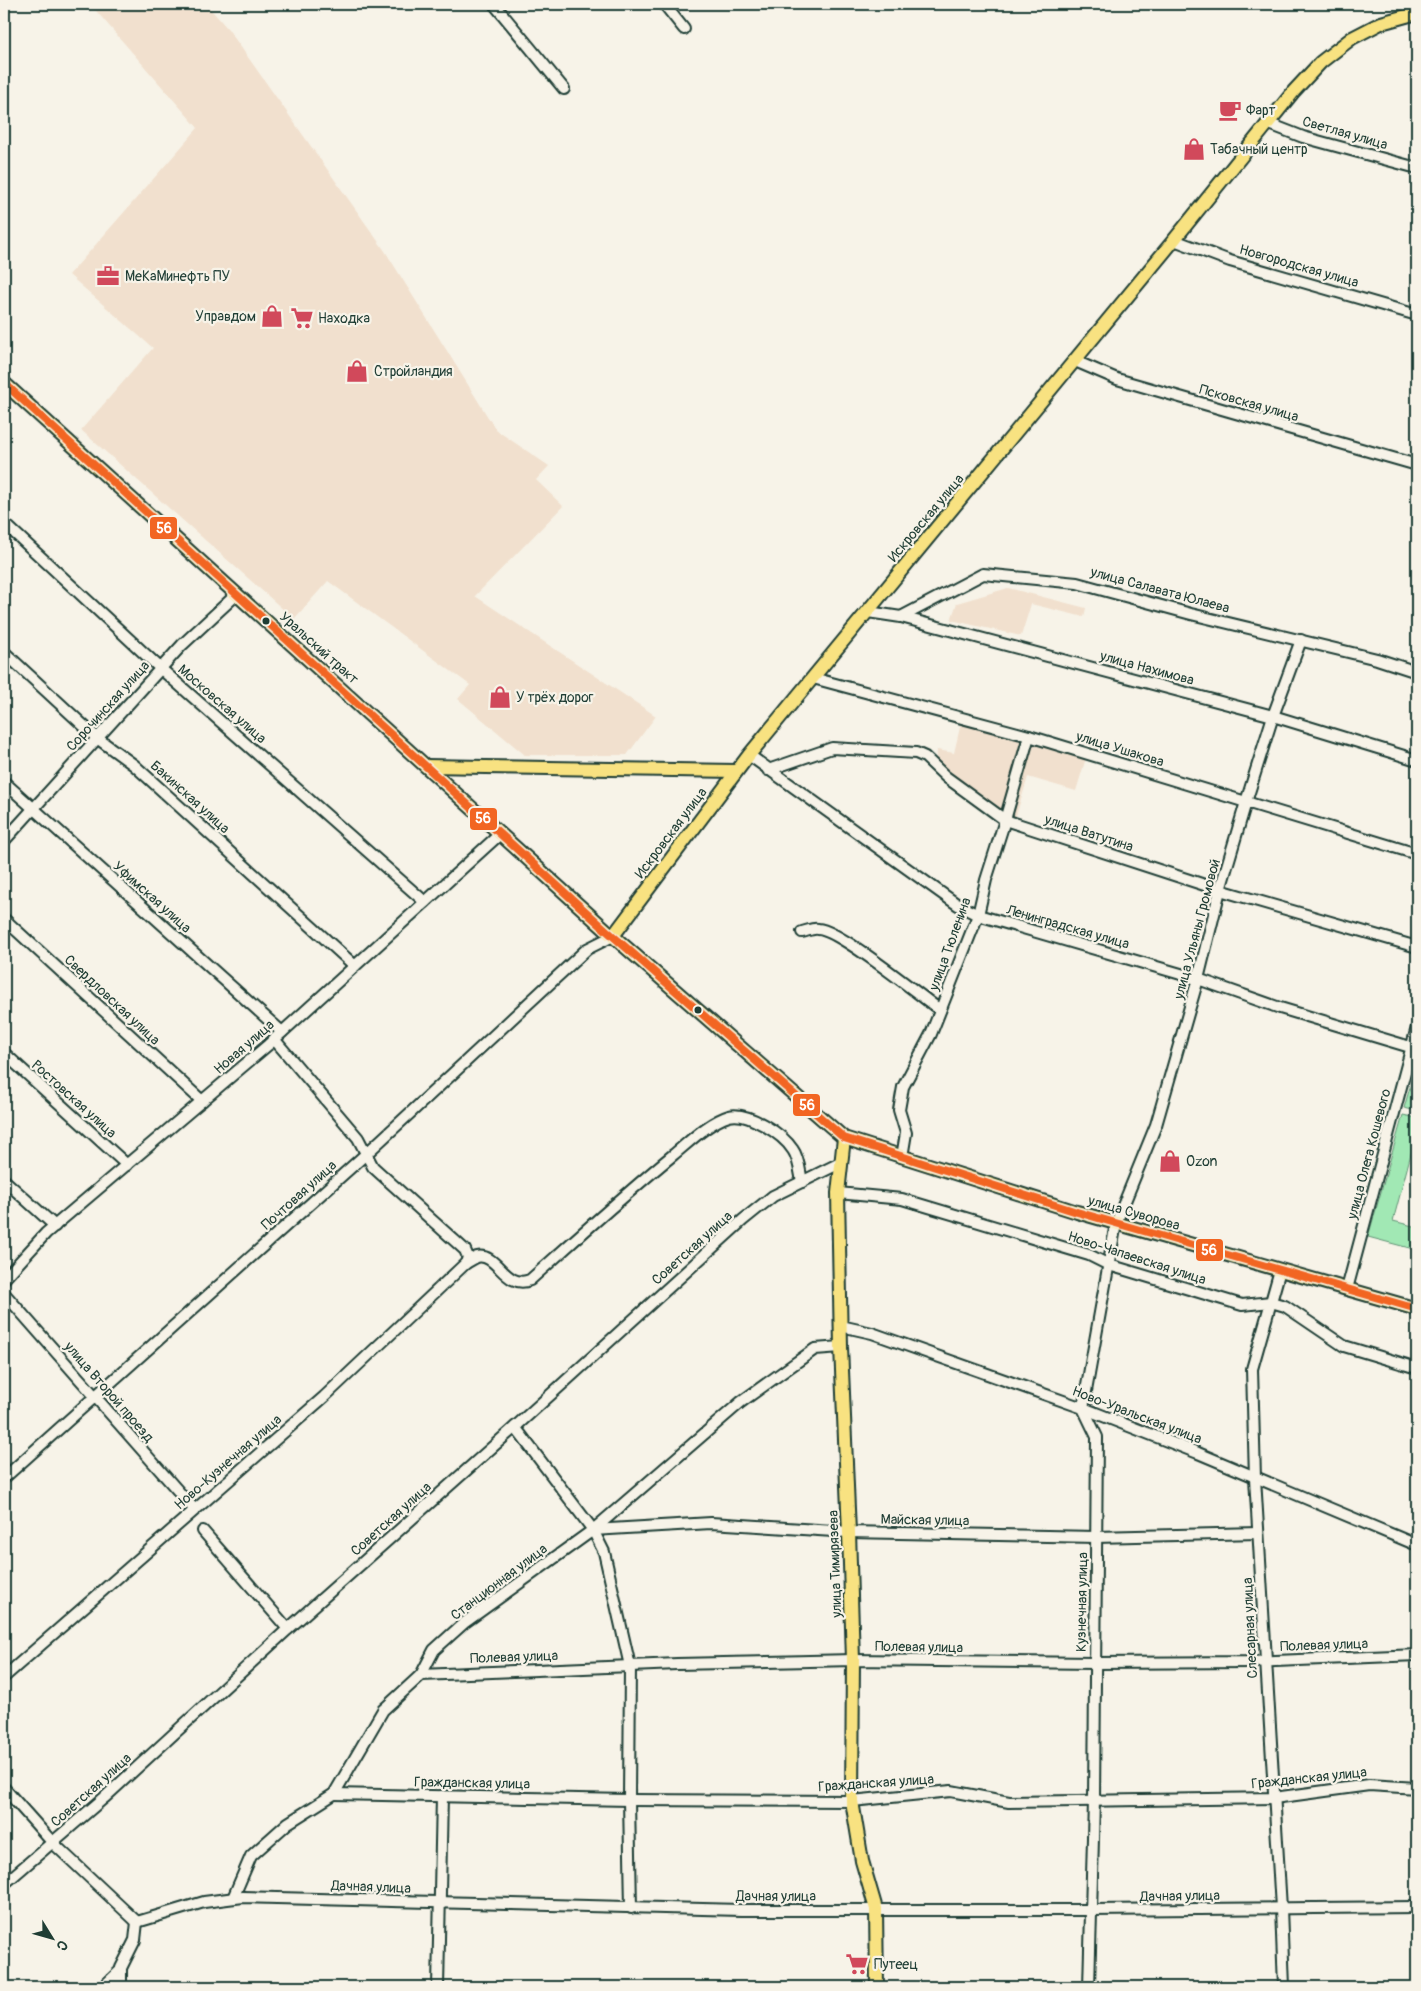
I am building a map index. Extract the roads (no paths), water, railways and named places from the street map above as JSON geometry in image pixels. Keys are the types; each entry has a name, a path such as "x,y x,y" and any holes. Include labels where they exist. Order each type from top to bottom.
{"main road":[{"name":"Искровская улица","path":"613,936 736,771 1174,240 1267,123 1321,62 1352,38 1381,22 1416,10"},
{"name":"Уральский тракт","path":"4,383 613,936 844,1138"},
{"path":"426,766 736,771"},
{"name":"улица Суворова","path":"844,1138 1116,1223 1417,1309"},
{"name":"улица Тимирязева","path":"844,1138 838,1193 841,1347 850,1532 853,1660 852,1801 862,1861 876,1909 877,1987"}],"street":[{"path":"494,4 564,88"},
{"path":"664,4 684,29"},
{"name":"Светлая улица","path":"1267,123 1304,137 1417,168"},
{"name":"Новгородская улица","path":"1174,240 1230,261 1417,315"},
{"name":"Псковская улица","path":"1075,360 1117,379 1417,465"},
{"name":"Московская улица","path":"4,523 160,668 426,902"},
{"name":"улица Салавата Юлаева","path":"900,616 983,574 1077,583 1192,614 1377,659 1417,672"},
{"name":"Сорочинская улица","path":"4,841 182,644 237,594"},
{"name":"улица Нахимова","path":"868,612 900,616 1273,716 1417,760"},
{"name":"улица Ульяны Громовой","path":"1116,1223 1156,1125 1246,802 1273,716 1301,640"},
{"name":"Бакинская улица","path":"4,652 97,738 134,765 355,966"},
{"name":"улица Ушакова","path":"813,678 1029,736 1417,854"},
{"name":"улица Тюленина","path":"902,1156 906,1133 899,1110 903,1087 931,1034 978,915 986,880 1029,736"},
{"name":"улица Ватутина","path":"768,770 832,748 916,753 925,757 946,777 1005,820 1220,890 1417,947"},
{"name":"Ленинградская улица","path":"749,755 958,905 978,915 1198,979 1280,1008 1414,1048"},
{"name":"Уфимская улица","path":"4,782 282,1032"},
{"name":"Новая улица","path":"4,1279 55,1226 282,1032 500,834"},
{"name":"Свердловская улица","path":"4,919 202,1101"},
{"path":"802,932 818,929 832,933 940,1010"},
{"name":"Почтовая улица","path":"4,1478 366,1154 587,949 613,936"},
{"name":"улица Олега Кошевого","path":"1347,1289 1414,1048 1417,1027"},
{"path":"274,1039 358,1138 373,1167 465,1250 468,1257 466,1263"},
{"name":"Ростовская улица","path":"4,1053 127,1165"},
{"path":"466,1263 478,1257 486,1258 515,1282 530,1280 622,1197 704,1129 729,1116 745,1116 764,1125 788,1143 794,1151 802,1182"},
{"name":"Советская улица","path":"4,1884 104,1798 288,1629 515,1427 743,1220 773,1196 840,1163"},
{"path":"4,1180 55,1226"},
{"name":"Ново-Чапаевская улица","path":"838,1193 902,1200 1089,1255 1109,1265 1242,1305 1271,1302 1285,1306 1344,1346 1417,1368"},
{"path":"1083,1408 1116,1223"},
{"name":"Ново-Кузнечная улица","path":"4,1677 324,1397 466,1263"},
{"name":"Слесарная улица","path":"1280,1270 1252,1368 1255,1478 1284,1987"},
{"name":"улица Второй проезд","path":"4,1293 194,1509"},
{"name":"Ново-Уральская улица","path":"841,1326 872,1333 1083,1408 1198,1453 1417,1544"},
{"name":"Станционная улица","path":"233,1898 251,1856 288,1822 334,1794 383,1710 421,1675 434,1650 464,1623 593,1530 741,1402 815,1349 841,1347"},
{"name":"Кузнечная улица","path":"1083,1408 1097,1438 1094,1801 1089,1987"},
{"path":"515,1427 593,1530 604,1552 630,1666 629,1800 631,1908"},
{"name":"Майская улица","path":"593,1530 711,1523 850,1532 1096,1537 1258,1533"},
{"path":"202,1531 288,1629"},
{"name":"Полевая улица","path":"421,1675 630,1666 853,1660 1095,1663 1265,1661 1417,1655"},
{"name":"Гражданская улица","path":"334,1794 629,1800 852,1801 951,1791 1009,1802 1274,1798 1369,1785 1417,1788"},
{"path":"4,1788 52,1843 137,1922 135,1940 121,1970 103,1987"},
{"path":"438,1987 442,1796"},
{"name":"Дачная улица","path":"137,1922 204,1902 243,1897 631,1908 1091,1910 1417,1907"},
{"path":"121,1970 121,1987"}],"place":[{"name":"Фарт","path":"1230,110"},
{"name":"Табачный центр","path":"1194,149"},
{"name":"МеКаМинефть ПУ","path":"108,276"},
{"name":"Управдом","path":"272,316"},
{"name":"Находка","path":"302,318"},
{"name":"Стройландия","path":"357,371"},
{"name":"У трёх дорог","path":"500,697"},
{"name":"Ozon","path":"1170,1161"},
{"name":"Путеец","path":"857,1964"}]}
